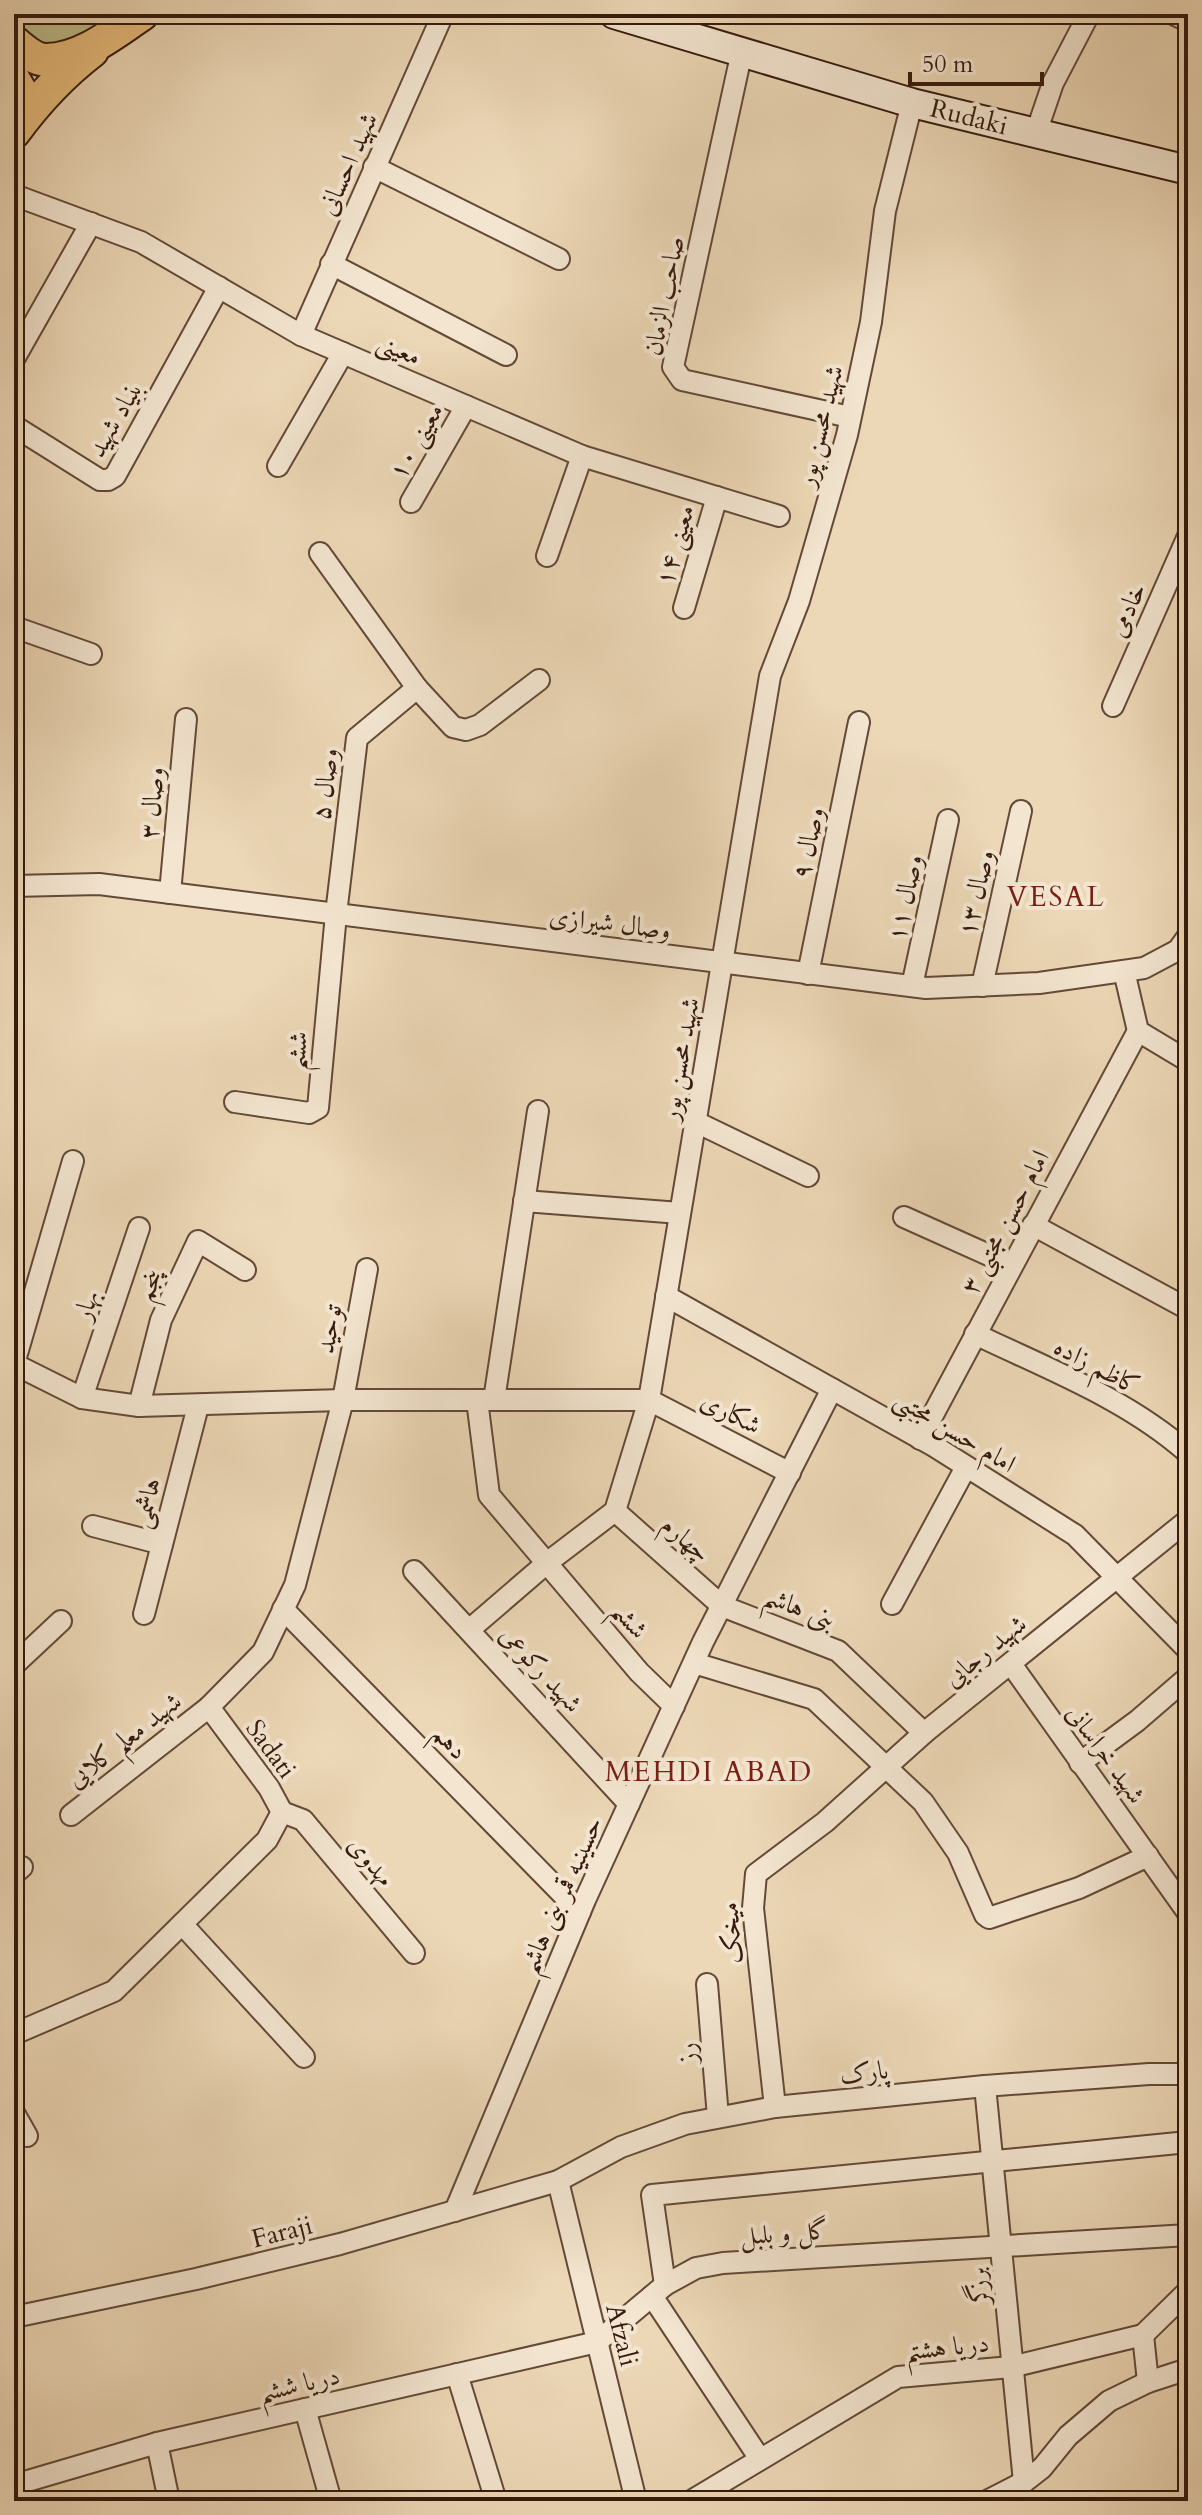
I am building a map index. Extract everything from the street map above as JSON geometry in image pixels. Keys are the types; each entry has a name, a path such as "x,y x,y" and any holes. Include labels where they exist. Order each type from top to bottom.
{"main road":[{"path":"14,132 74,65 142,14"},
{"name":"Rudaki","path":"614,14 912,103 1188,170"},
{"path":"14,42 44,60 75,55 114,33"},
{"path":"14,80 21,92 14,121"}],"street":[{"name":"شهید احسانی","path":"301,335 443,14"},
{"path":"1036,133 1053,83 1089,14"},
{"path":"1175,15 1188,21"},
{"name":"صاحب الزمان","path":"742,51 673,367 682,380 850,417"},
{"name":"شهید محسن پور","path":"615,1511 649,1400 770,676 817,543 850,417 871,322 885,211 912,103"},
{"path":"374,167 559,259"},
{"name":"معینی","path":"14,195 141,242 301,335 582,456 779,516"},
{"path":"14,359 91,223"},
{"path":"331,264 506,355"},
{"name":"بنیاد شهید","path":"14,426 100,480 115,476 219,287"},
{"path":"278,466 343,353"},
{"name":"معینی ۱۰","path":"411,502 466,406"},
{"path":"547,556 582,456"},
{"name":"معینی ۱۴","path":"684,608 717,497"},
{"name":"خادمی","path":"1113,706 1188,536"},
{"path":"320,553 417,688 453,727 466,730 480,725 539,680"},
{"path":"14,627 91,654"},
{"name":"وصال ۵","path":"336,914 357,738 417,688"},
{"name":"وصال ۳","path":"170,893 186,719"},
{"name":"وصال ۹","path":"808,974 859,722"},
{"name":"وصال ۱۳","path":"982,986 1021,811"},
{"name":"وصال ۱۱","path":"912,986 948,820"},
{"name":"وصال شیرازی","path":"14,886 99,884 912,986 1039,983 1124,971 1144,968 1185,947"},
{"name":"ششم","path":"235,1102 309,1113 318,1108 336,914"},
{"path":"1124,971 1138,1031 1188,1061"},
{"name":"امام حسن مجتبی ۳","path":"920,1439 1138,1031"},
{"name":"ششم","path":"538,1111 524,1201 485,1400 489,1495 639,1672 674,1706"},
{"path":"696,1122 808,1176"},
{"path":"73,1161 14,1364 82,1398 139,1406 343,1400 649,1400"},
{"path":"524,1201 680,1213"},
{"path":"904,1217 1011,1265"},
{"path":"1033,1225 1188,1309"},
{"name":"بهار","path":"82,1398 139,1228"},
{"name":"پنجم","path":"139,1406 161,1320 198,1241 245,1270"},
{"name":"توحید","path":"343,1400 367,1269"},
{"name":"امام حسن مجتبی","path":"666,1296 920,1439 1075,1535 1188,1650"},
{"name":"کاظم زاده","path":"975,1334 1110,1399 1172,1438 1188,1453"},
{"name":"حسینیه قمر بنی هاشم","path":"455,2211 580,1912 629,1804 694,1663 832,1389"},
{"path":"209,1707 263,1652 295,1585 343,1400"},
{"name":"شکاری","path":"649,1400 790,1473"},
{"name":"هاشمی","path":"144,1614 198,1406"},
{"path":"892,1604 966,1467"},
{"path":"469,1630 548,1562 615,1511"},
{"name":"چهارم","path":"615,1511 722,1606"},
{"name":"شهید رجایی","path":"885,1765 1188,1520"},
{"path":"93,1526 162,1544"},
{"name":"شهید رکوعی","path":"414,1571 629,1804"},
{"name":"بنی هاشم","path":"722,1606 838,1651 924,1733"},
{"name":"دهم","path":"283,1609 580,1912"},
{"path":"14,1665 61,1621"},
{"path":"694,1663 814,1699 923,1802 958,1853 989,1918 1079,1888 1148,1856"},
{"name":"شهید خراسانی","path":"1011,1664 1188,1913"},
{"path":"1080,1763 1137,1721 1188,1677"},
{"name":"Sadati","path":"16,2031 114,1991 267,1840 282,1812 269,1788 209,1707"},
{"name":"شهید معلم کلایی","path":"71,1815 209,1707"},
{"name":"میخک","path":"775,2107 753,1908 756,1874 825,1822 885,1765"},
{"name":"مهدوی","path":"282,1812 303,1820 414,1953"},
{"path":"182,1924 304,2057"},
{"name":"رز","path":"707,1984 718,2117"},
{"name":"پارک","path":"558,2181 621,2147 685,2124 775,2107 985,2086 1188,2074"},
{"name":"برزگر","path":"985,2086 1024,2482"},
{"path":"14,2113 27,2136"},
{"path":"760,2459 659,2291 652,2195 1188,2142"},
{"name":"Faraji","path":"14,2317 340,2244 558,2181"},
{"name":"Afzali","path":"558,2181 636,2501"},
{"name":"گل و بلبل","path":"597,2342 659,2291 696,2268 723,2263 1188,2235"},
{"path":"1148,2382 1143,2335 1188,2291"},
{"name":"دریا هشتم","path":"691,2501 898,2377 1011,2367 1143,2335"},
{"name":"دریا ششم","path":"14,2485 157,2443 597,2342"},
{"path":"987,2501 1024,2482 1042,2468 1068,2436 1109,2401 1148,2382 1188,2369"},
{"path":"457,2374 496,2501"},
{"path":"305,2409 331,2501"},
{"path":"157,2443 169,2501"}],"green space":[{"path":"17,14 123,14 78,41 44,48 27,36"}],"district":[{"name":"VESAL","path":"1056,897"},
{"name":"MEHDI ABAD","path":"709,1772"}]}
